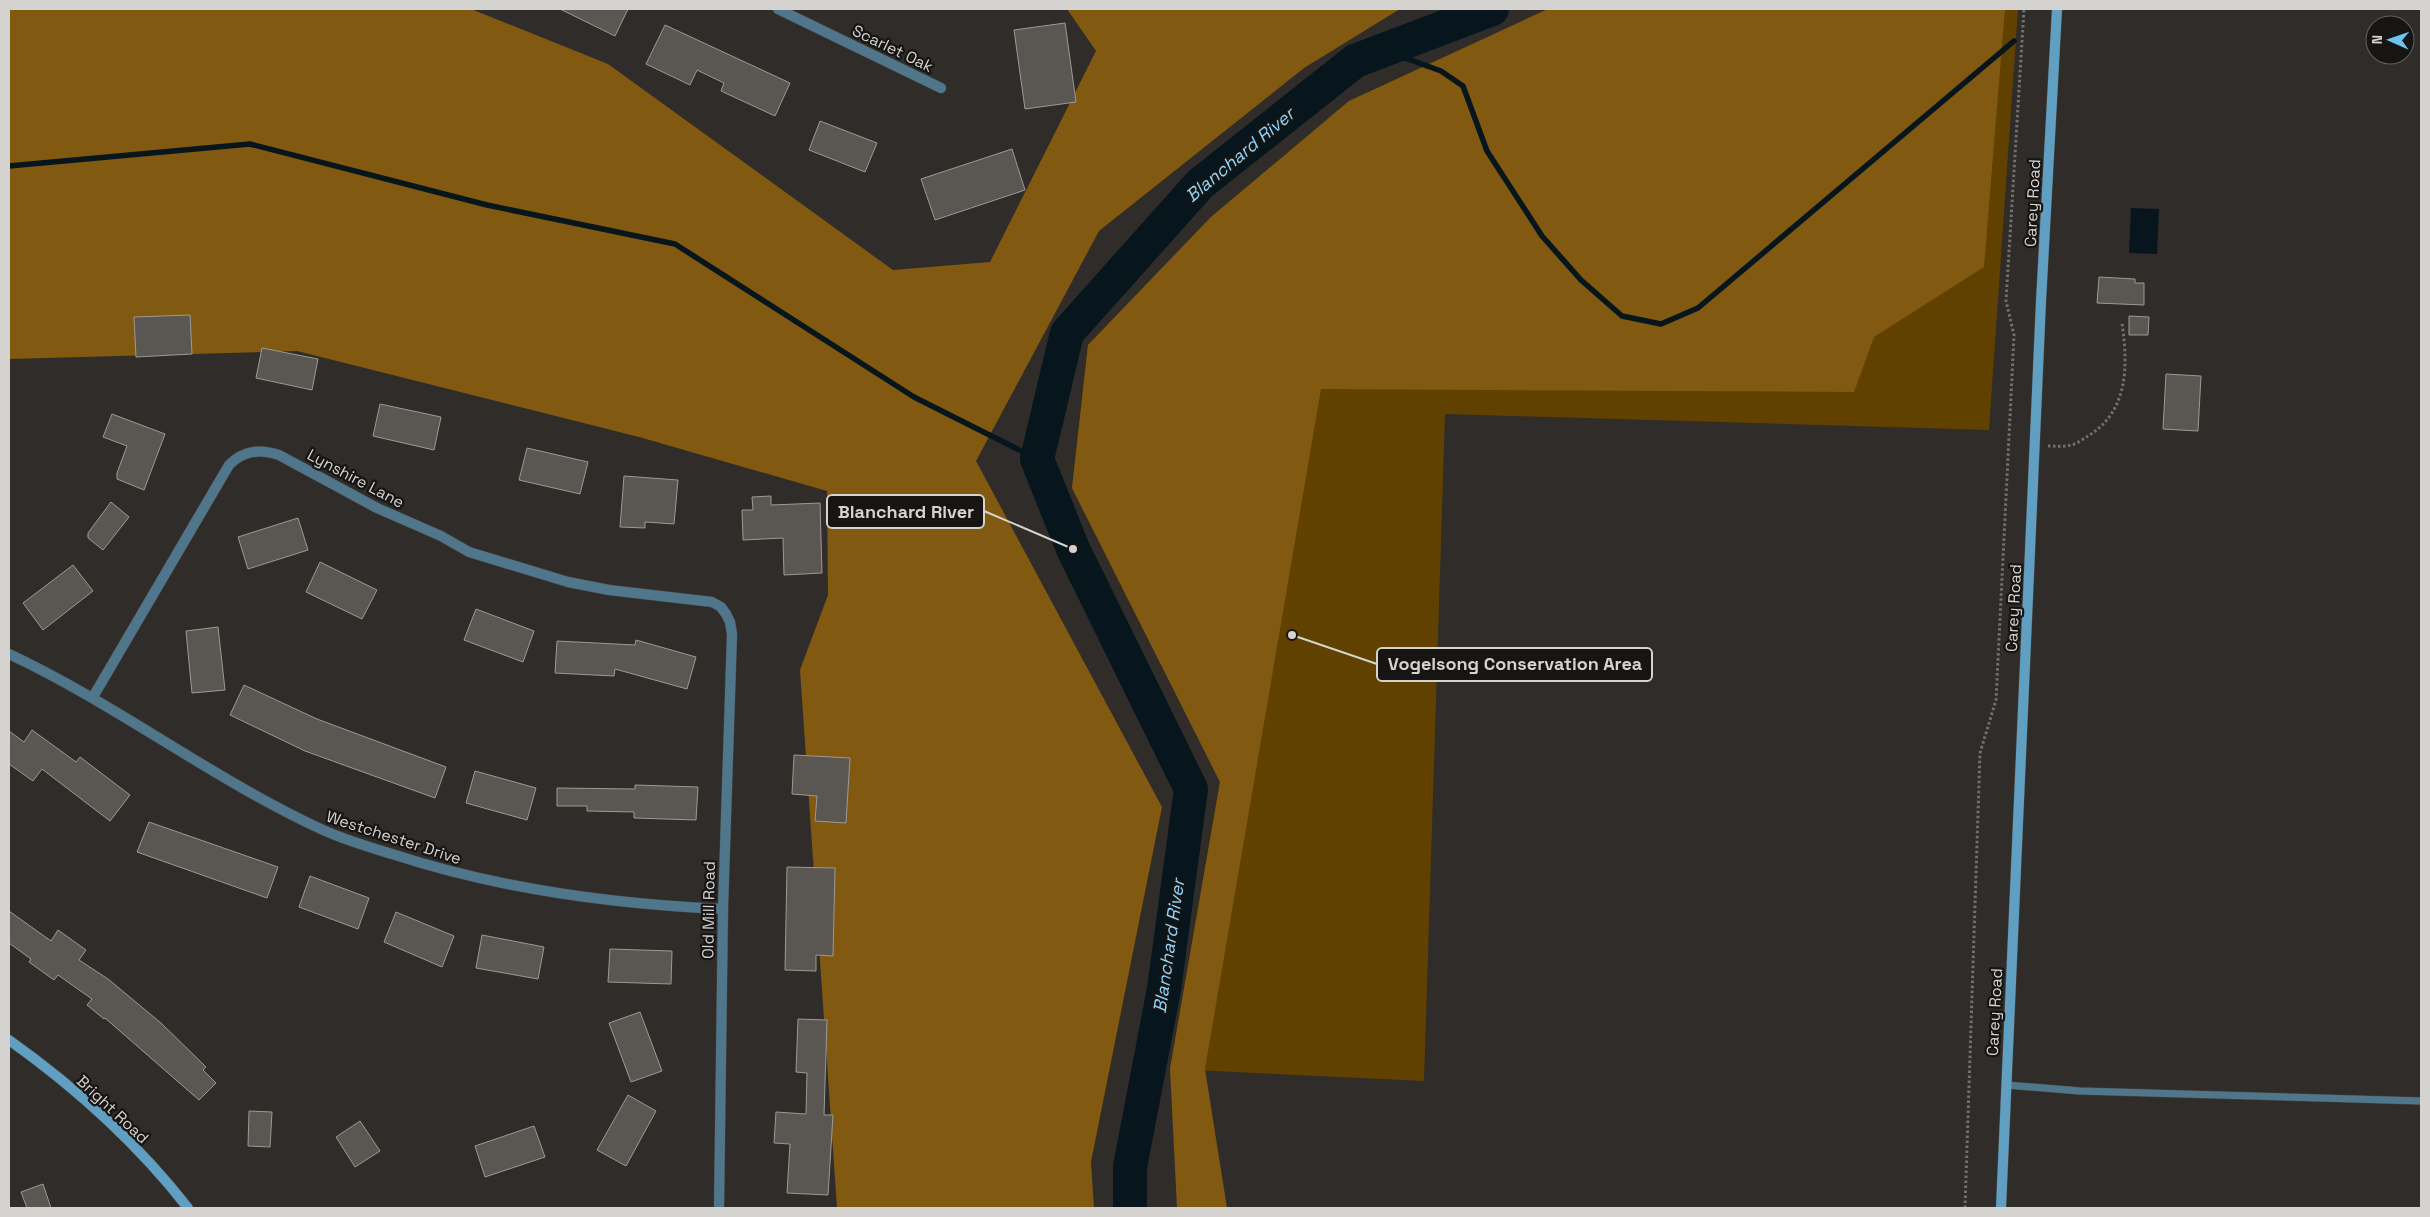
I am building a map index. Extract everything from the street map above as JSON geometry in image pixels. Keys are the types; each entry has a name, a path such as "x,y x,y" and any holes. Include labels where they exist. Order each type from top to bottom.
{"main road":[{"name":"Carey Road","path":"2001,1208 2035,446 2057,9"},
{"name":"Bright Road","path":"9,1040 93,1108 155,1169 188,1208"}],"street":[{"name":"Scarlet Oak","path":"778,9 941,88"},
{"name":"Lynshire Lane","path":"93,697 229,465 239,456 252,451 266,451 279,455 377,508 441,536 469,552 568,582 609,590 712,602 721,607 726,614"},
{"name":"Old Mill Road","path":"718,1208 723,909 732,634 730,622 726,614"},
{"name":"Westchester Drive","path":"9,654 93,697 228,780 287,813 350,841 470,877 524,888 579,897 661,906 723,909"}],"lane":[{"path":"2006,1085 2090,1091 2421,1101"}],"path":[{"path":"1965,1208 1980,753 1996,700 2014,335 2006,301 2024,9"},
{"path":"2035,446 2073,445 2097,431 2112,414 2124,384 2127,357 2122,323"}],"shaded area":[{"path":"9,9 471,9 608,64 893,270 990,262 1096,51 1067,9 1400,9 1304,68 1099,231 976,461 1162,807 1091,1162 1094,1208 837,1208 800,670 828,595 827,491 639,437 297,351 9,359"},
{"path":"1548,9 2018,9 1989,430 1445,414 1424,1081 1170,1069 1220,782 1072,488 1088,345 1211,217 1349,101"},
{"path":"1548,9 2005,9 1984,267 1874,337 1854,392 1321,389 1205,1069 1227,1208 1177,1208 1170,1069 1220,782 1072,488 1088,345 1211,217 1349,101"},
{"path":"2131,208 2159,209 2157,254 2129,253"}],"building":[{"path":"560,9 628,9 615,36"},
{"path":"1065,23 1076,102 1025,109 1014,30"},
{"path":"665,25 790,83 775,116 721,91 724,83 697,70 690,85 646,64"},
{"path":"820,121 877,143 865,172 809,150"},
{"path":"1012,149 1025,190 935,220 921,179"},
{"path":"2099,277 2135,279 2135,283 2144,283 2144,305 2097,303"},
{"path":"190,315 192,354 136,357 134,317"},
{"path":"2129,316 2149,317 2148,335 2129,335"},
{"path":"262,348 318,359 312,390 256,378"},
{"path":"2166,374 2201,376 2198,431 2163,429"},
{"path":"380,404 441,417 434,450 373,436"},
{"path":"112,414 165,434 144,490 117,479 117,473 127,446 103,437"},
{"path":"527,448 588,462 580,494 519,480"},
{"path":"624,476 678,480 674,524 645,522 645,528 620,527"},
{"path":"771,496 771,505 820,503 822,573 784,575 783,538 743,540 742,510 753,510 752,497"},
{"path":"111,502 129,517 103,550 88,538 88,533"},
{"path":"298,518 308,550 248,569 238,537"},
{"path":"320,562 377,590 362,619 306,592"},
{"path":"73,565 93,591 43,630 23,603"},
{"path":"476,609 534,631 523,662 464,640"},
{"path":"218,627 225,690 192,693 186,631"},
{"path":"636,640 696,657 687,689 615,669 614,676 555,673 557,641 635,645"},
{"path":"244,685 317,719 446,767 435,798 305,751 230,715"},
{"path":"32,730 76,762 80,757 130,795 110,821 42,769 33,781 9,764 9,731 24,742"},
{"path":"794,755 850,758 846,823 815,821 817,796 792,794"},
{"path":"475,771 536,788 527,820 466,803"},
{"path":"635,785 698,787 696,820 634,818 634,812 587,811 587,806 557,806 557,788 635,789"},
{"path":"149,822 278,867 267,898 137,852"},
{"path":"787,867 835,868 833,956 816,955 816,971 785,970"},
{"path":"310,876 369,898 358,929 299,907"},
{"path":"9,911 51,941 58,930 86,950 79,960 108,979 161,1023 206,1067 203,1070 216,1083 199,1100 105,1018 87,1005 92,999 58,975 54,980 29,962 31,959 9,943"},
{"path":"396,912 454,936 442,967 384,942"},
{"path":"482,935 544,947 538,979 476,968"},
{"path":"610,949 672,951 671,984 608,982"},
{"path":"640,1012 662,1071 631,1082 609,1023"},
{"path":"798,1019 827,1020 824,1115 833,1115 828,1195 787,1193 790,1144 774,1143 776,1112 806,1114 807,1073 796,1072"},
{"path":"628,1095 656,1111 626,1166 597,1150"},
{"path":"249,1111 272,1112 270,1147 248,1146"},
{"path":"360,1121 380,1151 355,1167 336,1137"},
{"path":"534,1126 545,1157 485,1177 475,1146"},
{"path":"43,1184 51,1208 27,1208 21,1192"}],"waterway":[{"name":"Blanchard River","path":"1130,1208 1130,1167 1164,989 1191,789 1073,549 1037,459 1067,333 1200,184 1355,61 1492,9"},
{"path":"1383,50 1441,71 1463,86 1487,151 1542,236 1581,280 1622,316 1661,324 1698,308 2014,41"},
{"path":"9,166 250,144 487,205 675,244 914,397 1037,459"}],"place":[{"name":"Blanchard River","path":"1073,549"},
{"name":"Vogelsong Conservation Area","path":"1292,635"}]}
